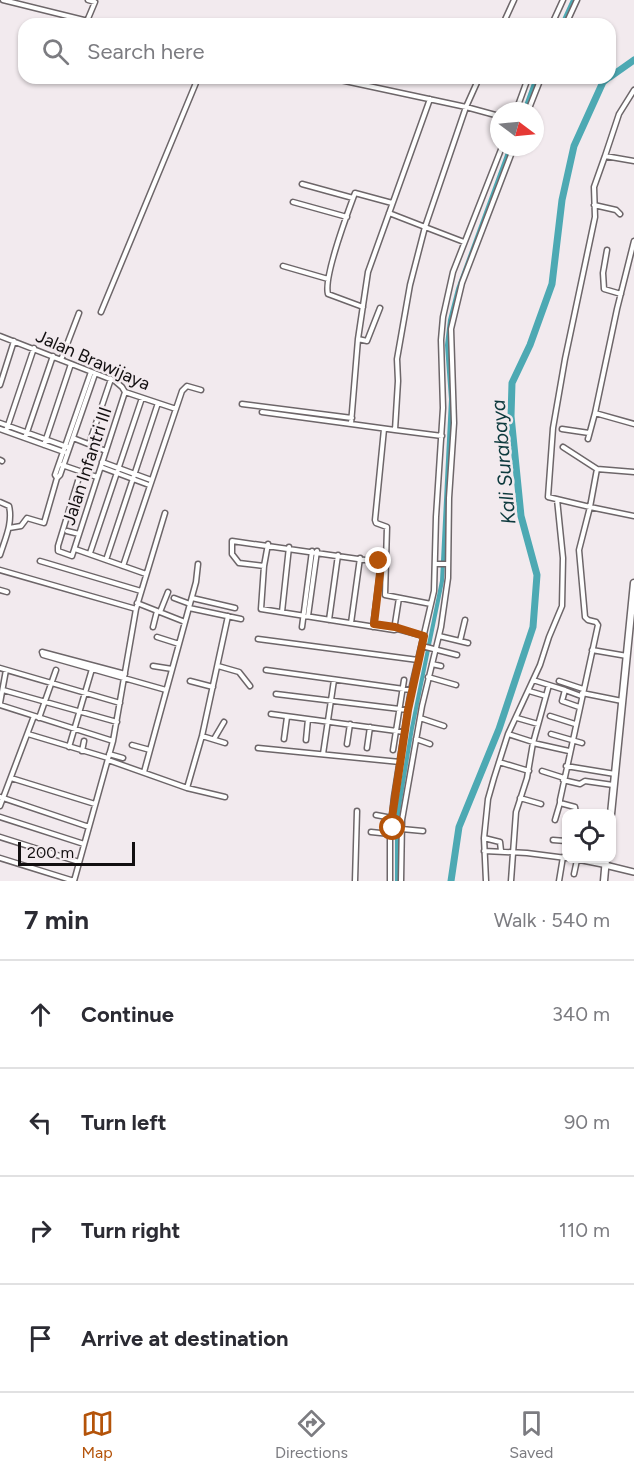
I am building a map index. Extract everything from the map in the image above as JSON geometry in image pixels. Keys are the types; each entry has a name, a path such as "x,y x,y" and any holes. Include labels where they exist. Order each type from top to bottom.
{"main road":[{"path":"611,809 634,583"},
{"path":"604,881 606,863"},
{"path":"609,863 634,872"}],"street":[{"path":"3,0 75,18"},
{"path":"88,0 96,1 88,18"},
{"path":"506,18 514,0"},
{"path":"555,18 563,0"},
{"path":"568,18 576,0"},
{"path":"101,312 196,84"},
{"path":"359,84 490,114"},
{"path":"395,430 397,359 410,285 425,227 466,107 476,84"},
{"path":"519,102 526,84"},
{"path":"532,102 539,84"},
{"path":"634,90 616,122 594,187 595,217 553,428 548,497 634,516"},
{"path":"351,424 358,339 368,272 430,99"},
{"path":"390,881 390,834 404,732 411,690 423,647 437,564 442,436 445,423 441,340 446,305 453,272 498,156"},
{"path":"401,881 401,829 416,739 428,676 439,636 446,592 448,498 453,423 450,337 462,283 511,156"},
{"path":"605,156 634,161"},
{"path":"302,184 353,198"},
{"path":"362,306 329,295 326,288 328,279 353,198 357,192 391,203"},
{"path":"293,202 347,218"},
{"path":"594,205 616,210 620,214"},
{"path":"389,213 464,242"},
{"path":"562,429 588,436 634,241"},
{"path":"607,250 603,273 604,289 621,294"},
{"path":"283,266 328,279"},
{"path":"446,305 455,307"},
{"path":"358,339 367,342 380,308"},
{"path":"61,360 79,314"},
{"path":"445,317 453,319"},
{"name":"Jalan Brawijaya","path":"0,336 111,379 125,392 176,409"},
{"path":"0,384 14,341"},
{"path":"7,428 34,348"},
{"path":"26,435 53,356"},
{"path":"45,442 71,364"},
{"path":"66,450 73,438 93,373"},
{"path":"9,528 21,526 27,518 44,523 61,465 93,373"},
{"path":"89,444 111,379"},
{"path":"123,566 182,392 186,386 201,390"},
{"name":"Jalan Infantri III","path":"75,549 125,392"},
{"path":"90,554 142,398"},
{"path":"106,560 158,403"},
{"path":"242,404 352,418"},
{"path":"262,412 442,436"},
{"path":"595,413 634,424"},
{"path":"0,423 7,428 66,450"},
{"path":"445,423 453,423"},
{"path":"0,429 7,428"},
{"path":"384,429 375,521 387,527 385,595 431,604"},
{"path":"73,438 106,451"},
{"path":"562,447 597,468 634,472"},
{"path":"61,465 98,477"},
{"path":"102,465 150,482"},
{"path":"555,820 598,626 596,622 585,617 579,550 597,468"},
{"path":"81,471 57,550 72,556 75,549 146,574"},
{"path":"439,497 448,498"},
{"path":"486,881 484,838 488,799 508,734 529,691 562,606 563,558 557,500"},
{"path":"0,502 9,506 10,510 9,528 0,555"},
{"path":"0,858 74,881 117,722 137,603 165,513"},
{"path":"67,531 79,534"},
{"path":"264,566 239,563 232,554 231,542 233,540 268,544 380,563 373,625"},
{"path":"268,544 261,608 373,625 424,636"},
{"path":"282,612 289,547"},
{"path":"302,627 306,616 314,551"},
{"path":"329,620 338,555"},
{"path":"351,623 360,558"},
{"path":"40,561 141,591"},
{"path":"144,772 190,606 198,564"},
{"path":"437,564 447,564"},
{"path":"0,570 136,609"},
{"path":"0,590 7,592"},
{"path":"153,627 168,592"},
{"path":"174,597 190,606 241,619"},
{"path":"192,598 235,608"},
{"path":"396,629 399,598"},
{"path":"137,603 185,622"},
{"path":"222,615 224,606"},
{"path":"187,788 202,736 228,616"},
{"path":"460,641 465,620"},
{"path":"439,636 468,643"},
{"path":"158,637 179,644"},
{"path":"258,639 418,660"},
{"path":"423,647 457,655"},
{"path":"592,650 627,656"},
{"path":"125,676 42,655 42,652 125,676 166,690"},
{"path":"432,664 441,666"},
{"path":"153,666 172,669"},
{"path":"218,666 239,672 250,686"},
{"path":"0,668 120,703"},
{"path":"69,747 92,669"},
{"path":"6,670 0,702 39,718 112,741"},
{"path":"39,718 56,670"},
{"path":"266,670 411,690"},
{"path":"428,676 456,685"},
{"path":"323,754 334,680"},
{"path":"393,750 404,680"},
{"path":"533,680 565,690 623,701"},
{"path":"190,681 213,687"},
{"path":"560,681 582,693"},
{"path":"511,881 516,816 549,685"},
{"path":"3,690 117,722"},
{"path":"565,690 562,702 579,707"},
{"path":"529,691 546,696"},
{"path":"276,694 408,710"},
{"path":"271,714 404,732"},
{"path":"0,806 34,716"},
{"path":"550,716 575,724"},
{"path":"284,739 287,717"},
{"path":"420,718 444,726"},
{"path":"517,718 538,724"},
{"path":"306,740 308,719"},
{"path":"214,740 224,722"},
{"path":"347,744 350,724"},
{"path":"367,748 370,728"},
{"path":"28,734 82,751 123,758"},
{"path":"508,734 569,751"},
{"path":"551,734 582,743"},
{"path":"202,736 225,743"},
{"path":"416,739 430,744"},
{"path":"82,751 84,741"},
{"path":"132,745 150,750"},
{"path":"258,748 400,762"},
{"path":"108,757 187,788 225,797"},
{"path":"499,762 529,771"},
{"path":"566,766 615,774"},
{"path":"542,771 581,784 585,781 614,785"},
{"path":"11,777 95,804"},
{"path":"2,797 89,827"},
{"path":"520,798 540,804"},
{"path":"560,803 575,809"},
{"path":"355,881 357,811"},
{"path":"376,815 392,818"},
{"path":"0,817 84,844"},
{"path":"392,828 423,831"},
{"path":"371,832 390,834"},
{"path":"0,837 79,862"},
{"path":"484,838 500,842 501,851"},
{"path":"553,840 562,841"},
{"path":"484,851 562,857"},
{"path":"559,881 565,863"},
{"path":"573,874 577,863"}],"waterway":[{"path":"565,18 573,0"},
{"name":"Kali Surabaya","path":"616,73 634,60"},
{"path":"527,102 534,84"},
{"name":"Kali Surabaya","path":"451,881 459,827 499,729 533,627 537,575 521,516 511,416 512,383 530,345 552,284 562,200 574,146 602,84"},
{"path":"397,881 397,819 412,728 442,581 451,399 447,345 450,320 458,289 507,156"}],"route":[{"path":"379,561 381,565 374,624 395,627 424,636 411,690 394,797 391,828 393,828"}]}
